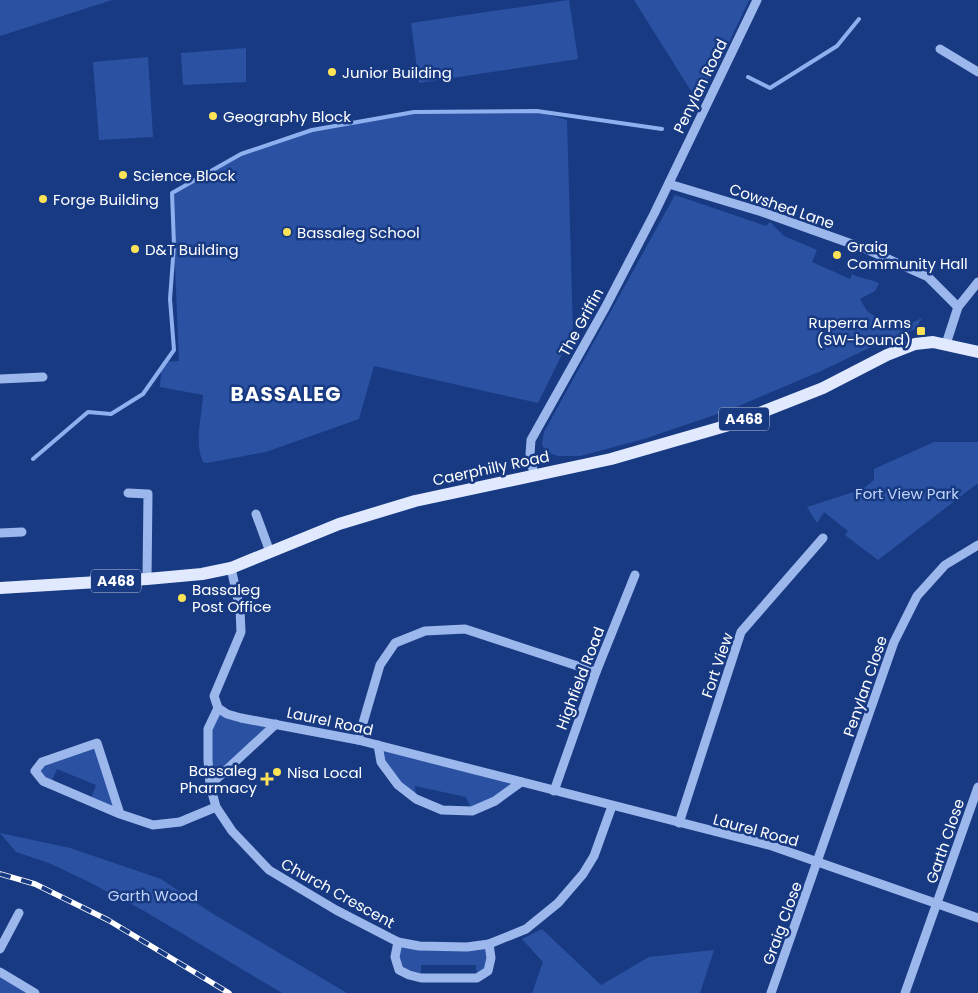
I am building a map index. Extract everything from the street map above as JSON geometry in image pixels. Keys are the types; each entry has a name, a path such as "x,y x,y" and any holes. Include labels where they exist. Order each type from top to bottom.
{"main road":[{"name":"Caerphilly Road","path":"0,588 147,579 202,574 231,568 339,524 415,501 611,459 729,425 823,388 886,355 915,344 933,342 978,352"}],"street":[{"name":"Penylan Road","path":"669,184 757,0"},
{"path":"940,49 978,72"},
{"name":"Cowshed Lane","path":"669,184 762,212 866,249 928,277 958,308"},
{"name":"The Griffin","path":"534,476 530,454 532,440 605,308 669,184"},
{"path":"946,344 958,308 978,282"},
{"path":"0,379 43,377"},
{"path":"128,493 148,494 147,579"},
{"path":"256,514 270,552"},
{"path":"0,533 22,532"},
{"name":"Fort View","path":"679,823 741,632 823,538"},
{"name":"Penylan Close","path":"818,862 894,642 917,596 945,565 978,545"},
{"path":"218,708 214,696 241,632 240,609 231,568"},
{"name":"Highfield Road","path":"554,791 596,672 635,575"},
{"path":"358,740 380,665 396,644 424,631 465,629 596,672"},
{"name":"Laurel Road","path":"218,708 227,714 241,718 358,740 772,846 978,918"},
{"name":"Church Crescent","path":"218,708 208,729 210,785 216,807 232,831 269,870 336,910 398,942 428,946 467,947 489,944 526,929 558,903 583,874 594,856 612,806"},
{"name":"Laurel Road","path":"210,785 276,724"},
{"path":"120,814 97,743 42,762 35,771 43,781 120,814 153,824 180,822 216,807"},
{"name":"Laurel Road","path":"378,745 381,762 398,785 416,799 442,810 472,811 495,801 521,782"},
{"name":"Garth Close","path":"905,993 978,787"},
{"name":"Graig Close","path":"771,993 818,862"},
{"path":"0,949 19,913"},
{"name":"Church Crescent","path":"398,942 395,957 399,970 421,978 477,978 488,971 491,958 489,944"},
{"path":"0,972 35,993"}],"green space":[{"path":"0,0 112,0 0,36"},
{"path":"569,0 578,59 419,83 411,23"},
{"path":"634,0 749,0 715,72 707,81 698,102"},
{"path":"246,48 246,82 183,85 181,53"},
{"path":"148,57 153,137 99,140 93,62"},
{"path":"537,111 567,120 573,332 538,403 374,366 359,419 266,452 207,463 203,462 200,454 199,438 203,395 160,387 162,362 179,361 172,193 241,154 312,130 414,112"},
{"path":"675,195 766,226 770,222 784,236 817,250 812,262 850,279 852,274 879,283 875,291 860,299 867,311 877,318 905,326 922,318 915,329 729,410 644,439 580,456 558,456 545,451 542,444 544,432"},
{"name":"Fort View Park","path":"934,442 978,442 978,483 878,560 845,535 848,531 824,512 817,523 807,507 863,489 874,480 874,469"},
{"path":"218,708 276,724 210,785 208,729"},
{"path":"97,743 120,814 90,801 96,785 57,769 50,785 35,771 42,762"},
{"path":"378,745 521,782 472,811 466,797 415,786 416,799 381,762"},
{"name":"Garth Wood","path":"0,833 70,848 161,879 210,912 347,993 282,993 146,912 49,863 16,852"},
{"path":"542,929 601,985 649,957 714,950 700,993 532,993 543,962 522,939"},
{"path":"398,942 489,944 488,971 477,978 476,965 421,965 421,978 399,970"},
{"path":"0,972 35,993 0,993"}],"waterway":[{"path":"748,77 770,88 837,46 859,19"},
{"path":"33,459 88,412 111,414 143,394 174,350 170,299 174,245 172,193 241,154 312,130 414,112 537,111 662,129"}],"railway":[{"path":"0,874 35,884 108,920 229,993"}],"place":[{"name":"Junior Building","path":"332,72"},
{"name":"Geography Block","path":"213,116"},
{"name":"Science Block","path":"123,175"},
{"name":"Forge Building","path":"43,199"},
{"name":"Bassaleg School","path":"287,232"},
{"name":"D&T Building","path":"135,249"},
{"name":"Graig Community Hall","path":"837,255"},
{"name":"Ruperra Arms (SW-bound)","path":"921,331"},
{"name":"Bassaleg Post Office","path":"182,598"},
{"name":"Nisa Local","path":"277,772"},
{"name":"Bassaleg Pharmacy","path":"267,779"}],"district":[{"name":"BASSALEG","path":"286,394"}]}
